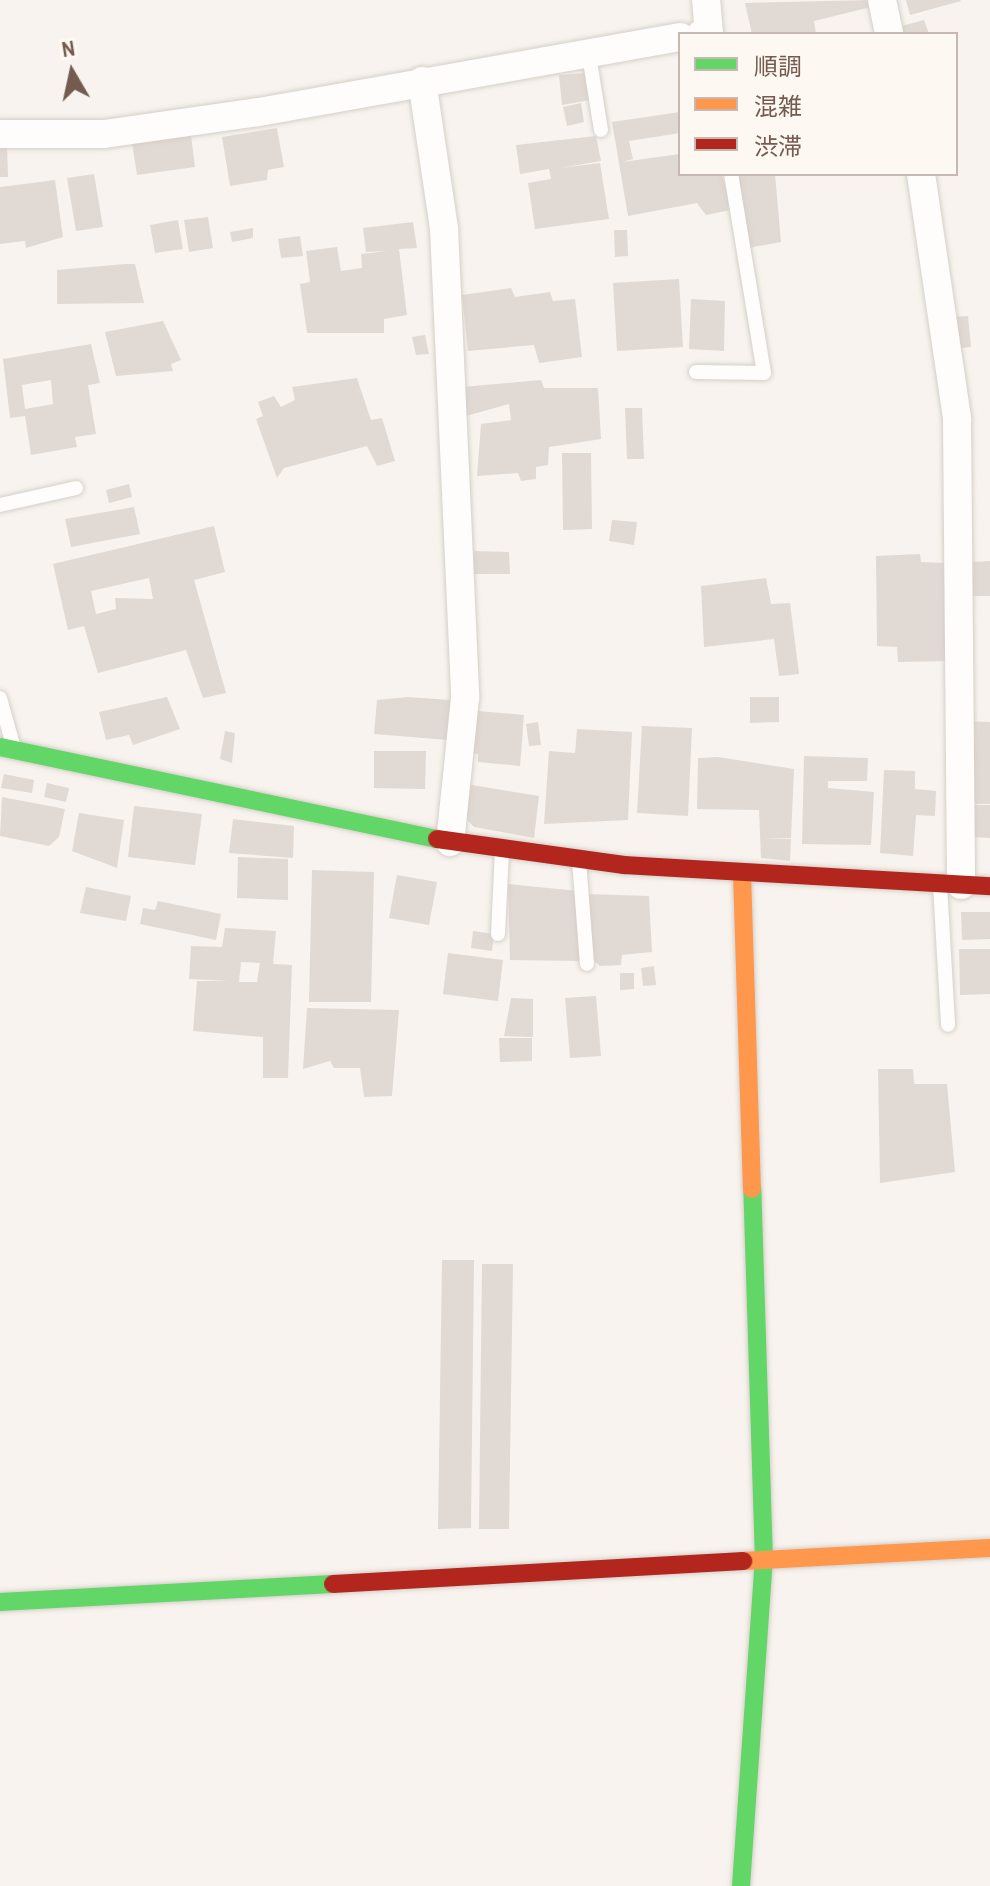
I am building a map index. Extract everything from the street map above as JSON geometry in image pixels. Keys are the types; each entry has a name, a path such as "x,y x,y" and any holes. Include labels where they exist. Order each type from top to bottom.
{"street":[{"path":"706,0 709,32"},
{"path":"882,0 889,32"},
{"path":"0,134 104,134 422,81 588,48 678,37"},
{"path":"422,81 444,228 465,698 450,842"},
{"path":"921,176 957,419 950,885"},
{"path":"7,748 450,842 579,860 742,873 990,886"},
{"path":"741,1886 764,1561 742,873"},
{"path":"0,1602 990,1548"}],"lane":[{"path":"588,48 601,130"},
{"path":"696,372 764,373 731,176"},
{"path":"0,505 76,488"},
{"path":"0,698 7,748"},
{"path":"498,934 502,849"},
{"path":"579,860 587,964"},
{"path":"948,1025 950,885"}],"building":[{"path":"869,0 871,7 814,21 816,32 752,32 745,3"},
{"path":"906,0 960,0 961,1 910,15"},
{"path":"924,20 928,32 899,32 898,27"},
{"path":"586,73 590,100 562,105 559,75"},
{"path":"581,103 584,122 567,126 563,107"},
{"path":"678,112 678,133 629,141 633,159 622,162 678,154 678,176 722,176 731,210 706,215 697,203 628,216 612,122"},
{"path":"277,128 284,167 268,170 267,180 230,186 222,137"},
{"path":"191,135 195,167 137,175 132,143"},
{"path":"596,136 601,161 560,168 600,163 609,219 535,229 528,183 551,179 549,169 520,174 516,145"},
{"path":"0,144 7,144 8,177 0,177"},
{"path":"94,174 103,227 76,231 67,178"},
{"path":"734,176 775,176 781,242 748,248"},
{"path":"55,180 63,237 26,248 25,241 0,244 0,187"},
{"path":"208,217 213,248 189,252 184,220"},
{"path":"178,220 183,249 155,253 150,225"},
{"path":"413,222 417,248 399,249 407,315 384,319 384,333 307,333 300,284 310,282 306,251 337,247 341,271 362,268 361,254 388,251 366,252 363,228"},
{"path":"253,228 253,238 232,242 230,232"},
{"path":"614,230 627,230 628,256 615,257"},
{"path":"300,236 303,256 281,258 278,239"},
{"path":"135,264 144,303 57,304 57,270"},
{"path":"679,279 683,347 617,351 613,283"},
{"path":"511,288 515,297 550,292 553,301 575,299 582,357 539,363 534,345 468,351 462,295"},
{"path":"691,299 725,301 724,351 689,349"},
{"path":"968,316 971,347 950,349 948,317"},
{"path":"163,321 181,360 171,364 173,371 116,376 105,332"},
{"path":"425,335 429,354 416,355 412,337"},
{"path":"91,344 100,383 88,385 96,434 75,437 77,447 31,455 25,416 10,418 3,359","holes":["51,380 53,404 25,409 22,385"]},
{"path":"357,378 371,420 382,418 395,461 377,466 367,446 284,468 277,478 256,419 263,416 258,402 274,396 281,407 295,400 292,387"},
{"path":"541,380 544,388 598,388 601,439 549,447 548,465 536,467 536,479 521,481 518,473 477,476 481,424 511,420 509,404 466,416 462,387"},
{"path":"625,408 642,408 644,459 627,459"},
{"path":"562,453 591,453 592,529 563,530"},
{"path":"129,484 132,497 109,503 106,490"},
{"path":"134,507 140,534 71,547 65,519"},
{"path":"612,520 637,522 634,545 609,541"},
{"path":"214,526 225,572 194,580 226,693 203,698 186,650 98,673 84,626 68,630 53,564","holes":["149,578 153,599 115,598 116,609 96,614 91,591"]},
{"path":"474,551 509,552 510,574 473,574"},
{"path":"920,554 921,562 945,563 947,661 898,662 897,647 877,646 876,556"},
{"path":"990,561 990,596 969,596 969,562"},
{"path":"766,578 771,604 790,603 799,674 779,676 774,639 704,647 701,586"},
{"path":"167,697 180,729 133,745 129,735 106,740 99,712"},
{"path":"408,697 451,700 448,740 374,734 377,700"},
{"path":"750,697 779,697 779,722 750,723"},
{"path":"467,710 524,715 520,766 478,762 478,754 463,752"},
{"path":"964,721 990,722 990,804 965,804"},
{"path":"538,722 541,745 529,746 526,724"},
{"path":"642,726 692,728 688,816 637,813"},
{"path":"577,729 632,732 628,820 544,824 549,751 575,753"},
{"path":"225,731 235,733 232,763 220,759"},
{"path":"374,751 426,751 425,789 374,788"},
{"path":"804,756 868,758 867,781 828,781 828,788 874,792 871,845 802,844"},
{"path":"718,757 794,769 791,838 763,838 791,839 790,861 761,858 759,810 697,809 698,758"},
{"path":"884,770 915,771 915,789 936,791 935,816 916,815 913,856 880,853"},
{"path":"4,774 34,780 32,793 1,788"},
{"path":"47,783 69,788 66,802 44,797"},
{"path":"466,784 539,796 534,838 474,827 463,815"},
{"path":"2,797 65,809 59,837 49,846 0,836"},
{"path":"971,805 990,805 990,838 971,837"},
{"path":"134,806 202,814 195,865 128,857"},
{"path":"79,813 124,820 117,868 72,851"},
{"path":"233,819 294,826 293,858 229,853"},
{"path":"238,857 288,859 288,900 237,898"},
{"path":"312,870 374,872 371,1002 309,1002"},
{"path":"397,875 437,882 429,925 389,918"},
{"path":"508,884 578,891 580,961 510,960"},
{"path":"86,887 131,896 126,921 80,913"},
{"path":"586,894 649,896 652,952 622,955 621,965 600,966 590,957"},
{"path":"158,901 221,914 216,940 140,924 143,908 155,910"},
{"path":"961,912 990,912 990,939 962,940"},
{"path":"225,928 276,931 273,964 292,965 288,1078 263,1078 263,1037 193,1031 197,981 229,981 189,979 191,946 222,947","holes":["241,962 260,963 257,982 239,982"]},
{"path":"473,931 494,934 492,951 471,948"},
{"path":"959,949 990,949 990,994 960,995"},
{"path":"448,953 503,960 498,1001 443,994"},
{"path":"654,966 656,985 643,986 641,968"},
{"path":"620,973 634,973 634,989 620,990"},
{"path":"596,996 601,1056 570,1058 565,998"},
{"path":"511,998 533,999 533,1037 504,1036"},
{"path":"307,1008 399,1010 392,1096 364,1097 360,1068 334,1068 330,1061 303,1069"},
{"path":"499,1038 532,1038 532,1061 500,1062"},
{"path":"878,1069 913,1069 914,1084 947,1084 955,1172 880,1183"},
{"path":"442,1260 474,1260 471,1528 438,1529"},
{"path":"482,1264 513,1264 509,1529 479,1529"}],"traffic: fast":[{"path":"0,747 437,839"},
{"path":"741,1886 764,1561 752,1189"},
{"path":"0,1602 333,1584"}],"traffic: slow":[{"path":"742,873 752,1189"},
{"path":"743,1561 990,1548"}],"traffic: jam":[{"path":"437,839 624,865 990,886"},
{"path":"333,1584 743,1561"}]}
